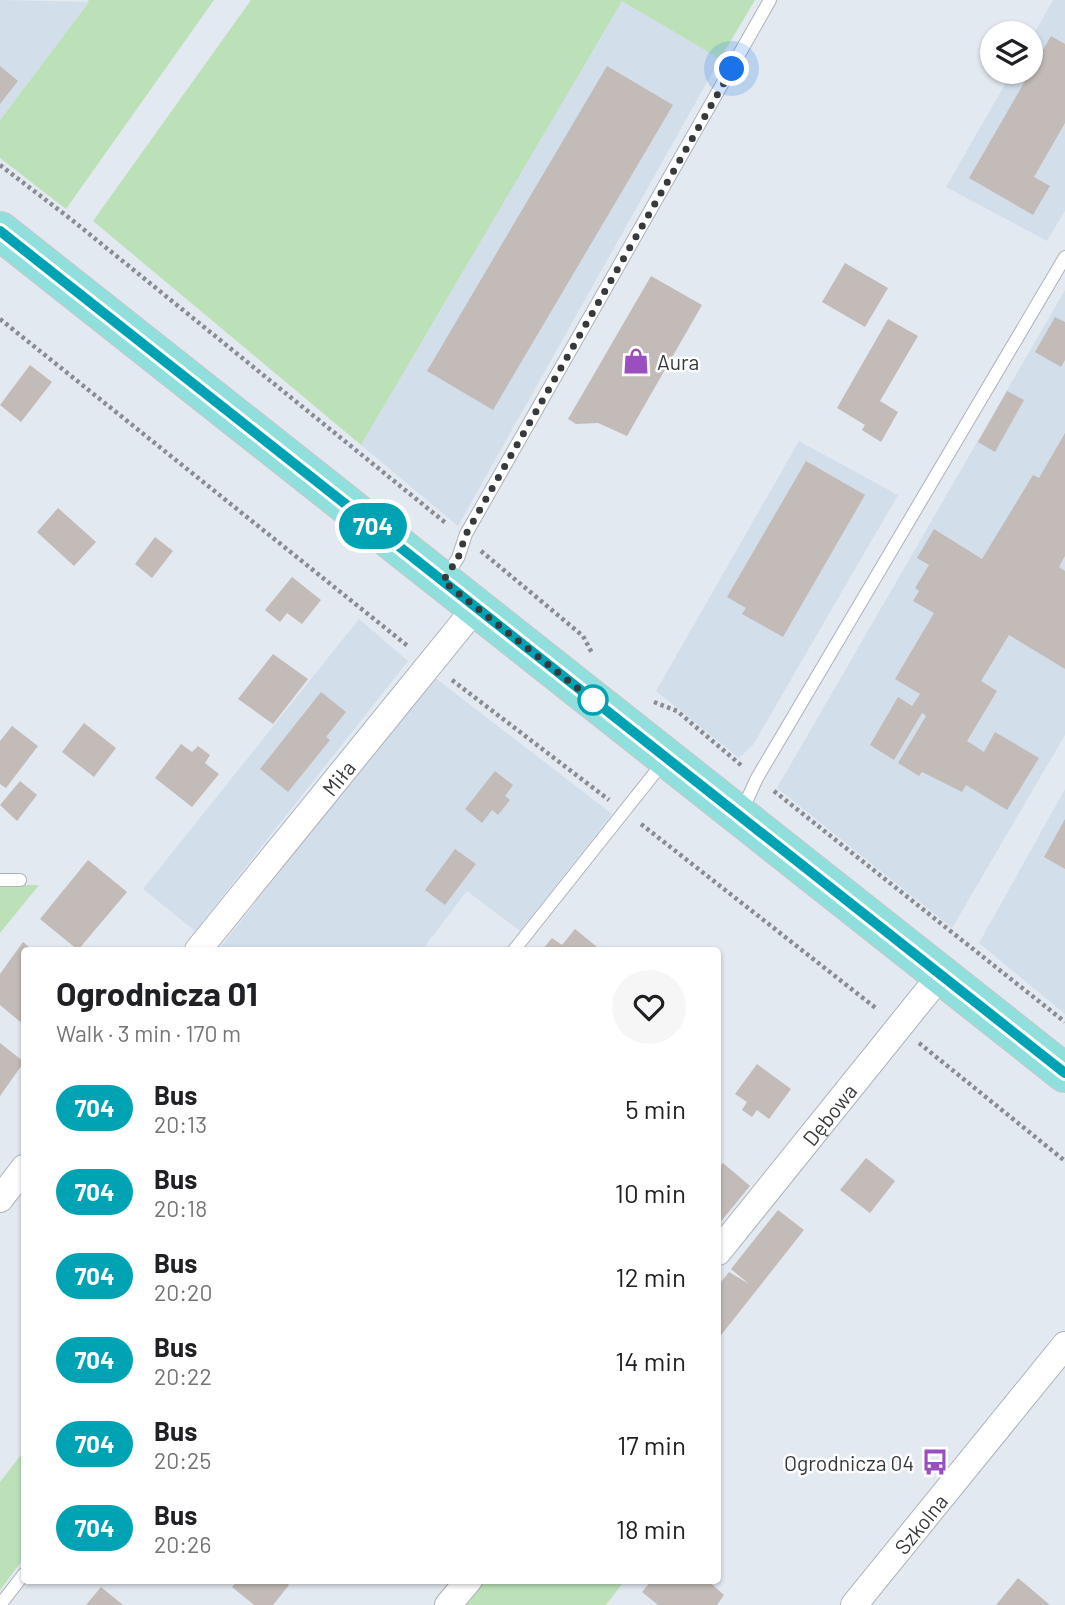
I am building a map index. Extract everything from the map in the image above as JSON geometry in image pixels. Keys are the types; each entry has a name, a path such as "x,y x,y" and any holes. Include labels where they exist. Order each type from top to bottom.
{"main road":[{"path":"0,231 1065,1073"}],"street":[{"name":"Miła","path":"200,947 477,606"},
{"name":"Dębowa","path":"721,1248 940,976"},
{"path":"0,1199 21,1172"},
{"name":"Szkolna","path":"854,1605 1065,1345"},
{"path":"449,1605 465,1584"}],"lane":[{"path":"443,581 458,558 464,538 771,0"},
{"path":"740,816 757,778 1065,257"},
{"path":"516,947 667,757"},
{"path":"0,880 20,880"},
{"path":"0,1605 21,1578"}],"path":[{"path":"0,165 72,220 583,636 596,659"},
{"path":"0,319 429,663 624,810 899,1026 1065,1161"},
{"path":"646,698 677,711 757,778 1065,1022"}],"shaded area":[{"path":"0,0 89,2 0,120"},
{"path":"622,0 720,59 458,526 361,445"},
{"path":"1053,0 1065,0 1065,211 1047,241 946,187 1005,84 1043,84 1041,21"},
{"path":"1065,290 1065,735 952,928 777,788"},
{"path":"799,441 898,495 753,745 739,758 656,691"},
{"path":"359,619 408,661 195,931 143,889"},
{"path":"434,677 612,814 520,931 467,891 424,947 220,947"},
{"path":"1065,789 1065,1014 979,943"}],"green space":[{"path":"87,0 214,0 66,209 0,158 0,120 89,2"},
{"path":"251,0 755,0 720,59 622,1 361,445 93,221"},
{"path":"0,885 39,885 0,933"},
{"path":"21,1455 21,1562 0,1590 0,1482"},
{"path":"479,1584 622,1584 606,1605 461,1605"}],"building":[{"path":"1051,36 1065,44 1065,123 1034,177 1050,186 1033,215 969,178 1023,84 1043,84 1043,50"},
{"path":"0,66 18,81 0,104"},
{"path":"607,66 673,105 493,410 427,371"},
{"path":"845,263 888,288 865,327 822,302"},
{"name":"Aura","path":"651,276 702,305 627,436 598,423 576,424 568,419"},
{"path":"1055,317 1065,322 1065,360 1061,367 1035,352"},
{"path":"888,319 918,336 880,401 898,412 881,442 862,430 865,425 837,408"},
{"path":"30,365 52,382 21,422 0,405"},
{"path":"1007,391 1024,400 995,452 978,442"},
{"path":"1065,433 1065,556 1059,567 1065,571 1065,669 1009,635 981,681 997,691 967,741 984,752 995,732 1039,758 1007,810 966,785 962,792 922,772 919,776 898,763 926,716 922,713 894,760 870,745 898,697 912,706 920,694 895,679 934,613 913,601 919,591 915,588 929,565 917,558 934,529 982,559 1033,475 1039,478"},
{"path":"806,461 865,495 783,637 742,614 746,608 727,597"},
{"path":"58,508 96,542 74,566 37,532"},
{"path":"155,537 173,551 152,578 135,564"},
{"path":"292,577 321,600 302,624 287,613 280,622 265,610"},
{"path":"273,654 308,679 273,724 238,699"},
{"path":"321,692 346,712 326,737 330,740 288,792 260,769"},
{"path":"84,723 116,748 94,777 62,752"},
{"path":"12,726 38,746 6,788 0,784 0,741"},
{"path":"181,744 192,752 198,746 210,755 205,763 219,774 192,807 155,778"},
{"path":"495,771 513,785 505,796 510,800 498,815 492,810 482,823 465,809"},
{"path":"20,781 37,795 17,821 0,805"},
{"path":"1065,819 1065,869 1044,857"},
{"path":"455,849 476,864 445,905 425,890"},
{"path":"88,860 127,892 81,947 74,947 40,919"},
{"path":"575,929 597,947 544,947 552,938 562,945"},
{"path":"23,942 29,947 21,947 21,1022 0,1005 0,974"},
{"path":"0,1043 21,1060 21,1066 0,1096"},
{"path":"757,1064 791,1089 769,1119 757,1110 752,1117 742,1110 747,1102 735,1094"},
{"path":"866,1158 895,1181 870,1213 840,1190"},
{"path":"723,1163 750,1186 721,1221"},
{"path":"778,1210 804,1230 721,1335 721,1282 729,1272 749,1284 731,1269"},
{"path":"1018,1578 1050,1605 996,1605"},
{"path":"235,1584 289,1585 273,1605 254,1605 232,1587"},
{"path":"649,1584 712,1584 724,1595 717,1605 658,1605 642,1592"},
{"path":"101,1587 123,1605 86,1605"}],"bus line":[{"name":"704","path":"0,231 1065,1073"}],"place":[{"name":"Aura","path":"636,361"},
{"name":"Ogrodnicza 04","path":"935,1462"}],"route":[{"path":"593,700 595,702 443,581 458,558 466,534 732,69"}]}
